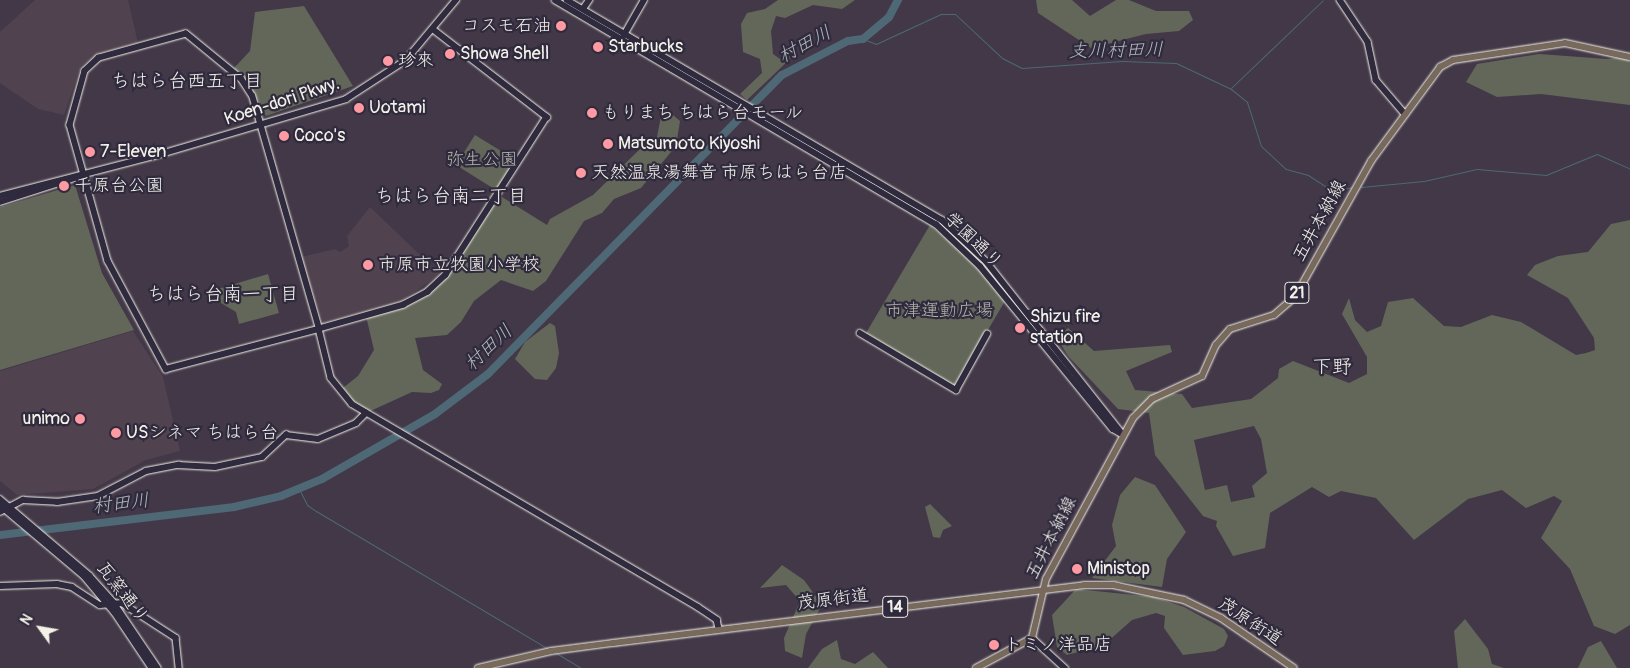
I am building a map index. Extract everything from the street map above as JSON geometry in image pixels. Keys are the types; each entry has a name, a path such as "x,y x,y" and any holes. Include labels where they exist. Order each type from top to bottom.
{"main road":[{"name":"五井本納線","path":"1032,638 1042,590 1122,434 1152,399 1202,376 1216,345 1230,329 1267,318 1287,306 1299,291 1367,166 1436,70 1454,60 1565,43 1630,57"},
{"name":"茂原街道","path":"478,668 551,651 719,629 1042,590 1113,585 1168,595 1221,618 1294,668"},
{"path":"976,668 1032,638"}],"street":[{"name":"Koen-dori Pkwy.","path":"0,196 84,175 330,106 361,91 406,60 434,30 456,0"},
{"path":"555,0 623,36 725,96 765,116 942,220 973,247 1023,306 1122,434"},
{"path":"568,0 623,36"},
{"path":"583,9 589,0"},
{"path":"623,36 644,0"},
{"path":"1340,0 1368,42 1376,80 1405,114"},
{"path":"434,30 544,113 546,119 435,287 404,305 319,329 166,369 108,261 84,175 71,115 86,71 99,58 187,34 246,85 261,126 319,329 331,378 344,397 366,413 419,442 698,607 717,620 719,629"},
{"name":"学園通り","path":"725,96 760,121 936,224 968,253 1113,429 1122,434"},
{"name":"Koen-dori Pkwy.","path":"0,202 84,175"},
{"path":"1016,311 1023,306"},
{"path":"860,333 956,390 987,334"},
{"path":"0,498 4,508 23,500 50,502 98,496 146,471 178,466 215,467 262,457 286,435 318,439 356,423 366,413"},
{"name":"瓦窯通り","path":"4,508 54,545 111,604 158,668"},
{"path":"0,586 57,584 72,587 100,604 124,604 173,636 178,644 179,668"},
{"name":"瓦窯通り","path":"111,604 152,668"},
{"path":"1032,638 1066,668"}],"shaded area":[{"path":"35,0 128,0 138,43 98,53 81,66 64,115 38,109 0,83 0,32"},
{"name":"市原市立牧園小学校","path":"370,207 440,274 403,300 323,323 301,257 335,249 340,252 349,246 347,236"},
{"path":"133,331 163,377 180,451 146,460 93,489 17,495 0,481 0,371"}],"green space":[{"path":"778,0 855,0 842,9 813,5 785,18 776,16 771,31 773,54 780,59 792,51 793,56 747,100 740,94 762,73 760,59 743,52 741,24 747,13 765,9"},
{"path":"1036,0 1072,0 1090,16 1116,0 1129,0 1156,11 1189,11 1193,20 1179,31 1146,34 1091,48 1038,13"},
{"path":"304,6 353,86 266,116 250,85 234,68 250,51 255,12"},
{"path":"1539,54 1607,59 1630,56 1630,105 1541,94 1497,97 1466,82 1477,64"},
{"path":"666,109 680,121 676,146 641,188 614,199 602,213 584,221 546,281 533,291 501,280 474,301 461,322 447,335 415,338 423,370 442,384 439,390 431,393 412,392 366,413 339,391 358,376 374,350 366,316 408,303 446,275 497,194 547,225 550,219 593,195 640,149 656,142 662,111"},
{"name":"弥生公園","path":"475,135 519,162 499,192 456,165"},
{"path":"75,185 102,273 134,330 0,370 0,207"},
{"path":"1630,220 1630,625 1615,634 1594,626 1570,569 1541,538 1562,501 1554,496 1526,508 1502,490 1468,499 1414,540 1376,498 1341,491 1329,497 1312,487 1270,513 1265,548 1233,556 1216,526 1217,521 1203,516 1155,455 1149,413 1118,409 1068,356 1057,338 1068,328 1094,351 1170,345 1172,352 1126,371 1135,390 1182,394 1192,408 1251,399 1278,378 1279,369 1293,361 1349,383 1367,374 1367,357 1342,314 1349,298 1355,320 1367,332 1381,326 1388,302 1413,298 1444,326 1461,327 1492,315 1521,322 1576,355 1586,353 1595,350 1594,338 1568,298 1527,275 1535,265 1558,256 1588,252 1611,224","holes":["1254,426 1261,439 1267,473 1252,486 1255,497 1231,502 1227,485 1205,490 1194,440"]},
{"name":"市津運動広場","path":"930,225 971,260 1005,301 955,386 866,333"},
{"path":"268,274 279,313 239,324 236,312 221,303 218,289"},
{"path":"550,323 555,326 559,353 556,368 547,380 535,379 515,359 525,342"},
{"path":"1135,477 1155,485 1186,532 1167,559 1162,587 1092,578 1116,546 1112,525 1120,495"},
{"path":"930,504 952,526 943,530 940,538 933,537 925,507"},
{"path":"782,565 804,580 822,605 806,634 802,658 785,651 784,638 800,601 786,585 760,588"},
{"path":"1076,589 1154,597 1184,607 1224,629 1228,636 1224,646 1215,651 1183,655 1164,628 1165,616 1156,613 1132,620 1097,651 1085,643 1078,652 1067,655 1057,647 1052,615"},
{"path":"1465,619 1488,649 1492,664 1504,668 1458,668 1454,631"},
{"path":"837,640 841,659 855,664 873,652 888,668 808,668 822,649"},
{"path":"1601,641 1617,668 1578,668 1588,647"}],"waterway":[{"name":"村田川","path":"0,535 234,507 281,496 322,479 435,414 488,374 782,75 848,41 863,39 889,17 898,0"},
{"path":"1231,88 1323,0"},
{"name":"支川村田川","path":"863,39 876,44 941,14 955,14 1002,58 1022,68 1122,61 1176,63 1231,89 1247,102 1261,146 1286,169 1308,175 1333,191 1354,187"},
{"name":"支川村田川","path":"1361,187 1424,181 1477,169 1546,175 1597,154 1630,169"},
{"path":"299,489 307,505 316,511 548,649"},
{"path":"556,653 581,668"}],"place":[{"name":"コスモ石油","path":"561,26"},
{"name":"Starbucks","path":"598,47"},
{"name":"Showa Shell","path":"450,54"},
{"name":"珍來","path":"388,61"},
{"name":"Uotami","path":"359,108"},
{"name":"もりまち ちはら台モール","path":"592,113"},
{"name":"Coco's","path":"284,136"},
{"name":"Matsumoto Kiyoshi","path":"608,144"},
{"name":"7-Eleven","path":"90,152"},
{"name":"天然温泉湯舞音 市原ちはら台店","path":"581,173"},
{"name":"千原台公園","path":"64,186"},
{"name":"市原市立牧園小学校","path":"368,265"},
{"name":"Shizu fire station","path":"1020,328"},
{"name":"unimo","path":"80,419"},
{"name":"USシネマ ちはら台","path":"116,433"},
{"name":"Ministop","path":"1077,569"},
{"name":"トミノ洋品店","path":"994,645"}],"district":[{"name":"ちはら台西五丁目","path":"187,82"},
{"name":"ちはら台南二丁目","path":"451,197"},
{"name":"ちはら台南一丁目","path":"223,295"},
{"name":"下野","path":"1332,366"}]}
